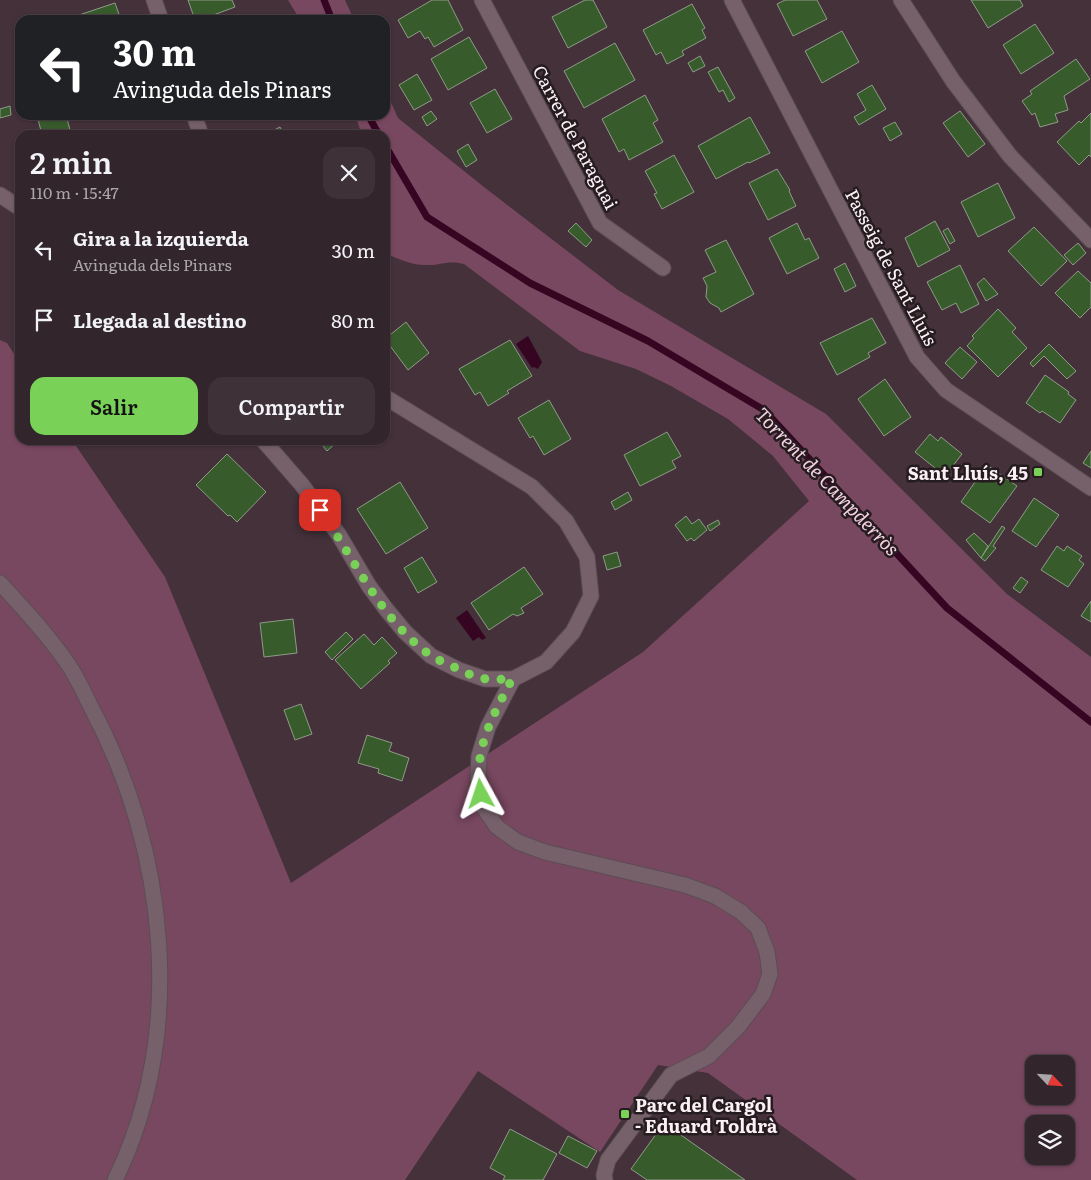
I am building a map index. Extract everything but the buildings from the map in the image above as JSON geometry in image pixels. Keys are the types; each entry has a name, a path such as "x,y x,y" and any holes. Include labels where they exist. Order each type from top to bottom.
{"street":[{"path":"154,0 159,15"},
{"name":"Carrer de Paraguai","path":"482,0 600,223 663,268"},
{"name":"Passeig de Sant Lluís","path":"732,0 917,357 946,390 1091,488"},
{"path":"901,0 953,81 1010,156 1091,240"},
{"path":"0,195 15,205"},
{"path":"267,445 302,485 339,535 369,586 404,632 431,656 459,670 485,679 512,679 546,662 573,632 591,596 587,558 566,521 532,487 390,400"},
{"path":"0,583 50,638 69,665 105,732 137,816 151,875 160,975 153,1067 143,1108 123,1164 115,1180"},
{"path":"512,679 488,727 479,756 478,780 484,808 497,827 518,842 545,852 685,885 715,896 741,912 758,928 767,952 770,974 763,994 738,1027 709,1056 671,1075 608,1160 604,1175 605,1180"}],"shaded area":[{"path":"288,0 345,0 352,15 297,15"},
{"path":"390,100 398,118 618,290 826,414 1007,594 1091,657 1091,1180 857,1180 708,1073 658,1065 600,1152 478,1071 405,1180 0,1180 0,340 7,343 15,355 15,445 75,445 165,577 291,883 643,652 809,501 773,456 728,419 671,386 636,369 580,351 464,264 453,262 418,265 390,255 390,130 360,130 357,120 390,120"},
{"path":"528,336 542,362 538,369 532,368 516,344"},
{"path":"467,610 486,638 482,640 479,637 473,641 456,618"}],"waterway":[{"name":"Torrent de Campderròs","path":"324,0 330,15"},
{"name":"Torrent de Campderròs","path":"371,120 376,130"},
{"name":"Torrent de Campderròs","path":"390,154 427,217 530,283 648,341 764,410 947,608 1091,722"}],"place":[{"name":"Sant Lluís, 45","path":"1038,472"},
{"name":"Parc del Cargol - Eduard Toldrà","path":"625,1114"}],"route":[{"path":"320,510 339,535 369,586 386,610 404,632 431,656 459,670 485,679 512,679 488,727 479,756 478,780 481,794"}]}
